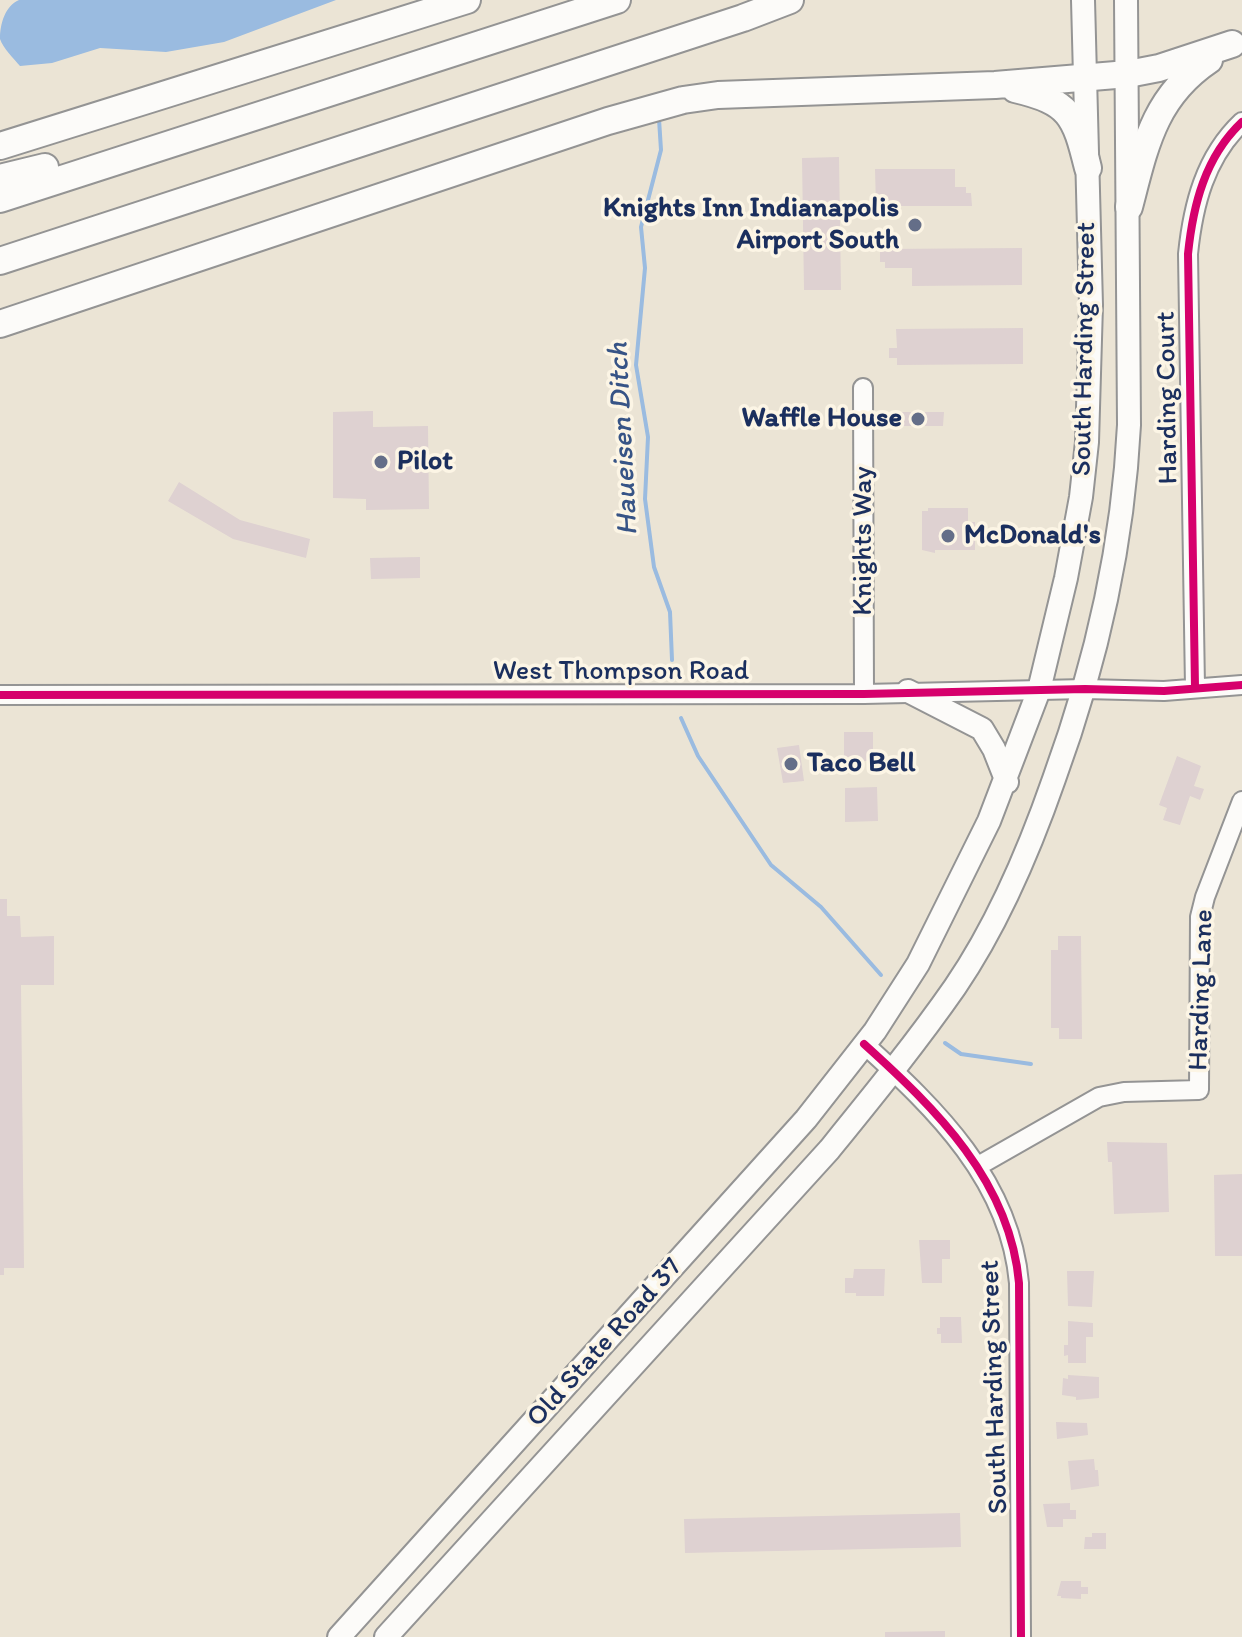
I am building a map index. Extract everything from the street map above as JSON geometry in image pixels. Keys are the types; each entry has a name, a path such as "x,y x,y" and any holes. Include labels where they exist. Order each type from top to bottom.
{"highway":[{"path":"0,146 467,0"},
{"path":"0,199 617,0"},
{"path":"0,261 790,0"},
{"path":"0,324 608,121 683,100 718,95 995,85 1128,74 1159,68 1237,41"},
{"path":"1129,207 1146,143 1159,112 1192,71 1237,41"},
{"path":"995,85 1034,94 1064,108 1079,133 1088,168"},
{"path":"0,178 266,112"}],"main road":[{"name":"South Harding Street","path":"864,1044 918,964 1007,782 1039,690 1066,578 1081,497 1087,442 1091,305 1083,0"},
{"name":"South Harding Street","path":"893,1070 955,986 987,933 1041,817 1085,689 1115,561 1126,485 1129,425 1126,0"},
{"path":"908,691 982,729 1007,782"},
{"name":"Old State Road 37","path":"339,1637 757,1175 806,1119 864,1044"},
{"name":"Old State Road 37","path":"386,1637 790,1195 893,1070"}],"street":[{"name":"Harding Court","path":"1195,687 1188,254 1191,219 1200,188 1219,150 1242,122"},
{"name":"Knights Way","path":"863,388 864,694"},
{"name":"West Thompson Road","path":"0,695 864,694 1085,689 1164,691 1242,685"},
{"name":"Harding Lane","path":"978,1166 1099,1097 1124,1092 1199,1090 1198,934 1201,912 1242,801"},
{"name":"South Harding Street","path":"864,1044 956,1137 978,1166 1003,1213 1014,1250 1018,1277 1021,1637"}],"water":[{"path":"19,0 336,0 224,42 166,52 100,48 52,63 20,66 0,39 4,16"}],"building":[{"path":"839,157 841,290 804,290 802,158"},
{"path":"875,169 955,169 955,187 966,187 966,193 971,193 972,206 876,206"},
{"path":"1022,248 1022,285 912,286 912,268 885,268 885,262 880,262 880,249"},
{"path":"1023,328 1023,364 897,365 897,358 889,358 889,348 897,348 896,329"},
{"name":"Pilot","path":"373,411 373,427 428,426 429,509 366,510 366,499 333,498 333,412"},
{"name":"Waffle House","path":"893,412 944,412 943,426 893,426"},
{"path":"179,482 240,520 310,539 306,558 233,539 168,501"},
{"name":"McDonald's","path":"928,508 968,508 968,522 975,522 975,550 935,550 935,553 922,550 922,511 928,511"},
{"path":"420,557 420,578 371,579 370,558"},
{"path":"844,732 873,732 873,761 844,761"},
{"name":"Taco Bell","path":"799,745 804,781 783,783 777,748"},
{"path":"1177,756 1201,766 1194,786 1204,789 1200,800 1190,796 1180,825 1163,820 1167,808 1159,805"},
{"path":"877,787 878,821 845,822 845,788"},
{"path":"0,899 7,899 7,916 20,916 21,937 54,936 54,985 21,985 24,1268 4,1268 4,1275 0,1275"},
{"path":"1058,936 1081,936 1082,1039 1059,1039 1059,1028 1051,1028 1051,950 1058,950"},
{"path":"1107,1142 1167,1143 1169,1212 1114,1214 1112,1162 1108,1162"},
{"path":"1242,1174 1242,1256 1215,1256 1214,1175"},
{"path":"919,1240 950,1240 950,1259 942,1259 942,1283 922,1283"},
{"path":"854,1269 885,1269 884,1296 845,1293 845,1278 853,1278"},
{"path":"1067,1271 1094,1271 1092,1307 1068,1306"},
{"path":"940,1317 961,1317 962,1343 941,1343 941,1334 937,1334"},
{"path":"1068,1321 1093,1323 1093,1337 1086,1337 1086,1363 1068,1363 1068,1355 1064,1356 1064,1345 1068,1345"},
{"path":"1068,1375 1099,1377 1099,1398 1076,1400 1076,1397 1062,1395 1063,1378 1068,1379"},
{"path":"1056,1422 1087,1423 1088,1435 1057,1439"},
{"path":"1094,1459 1099,1486 1071,1490 1068,1461"},
{"path":"1070,1503 1070,1510 1076,1510 1076,1519 1063,1519 1063,1527 1047,1527 1043,1504"},
{"path":"960,1513 961,1547 685,1553 684,1519"},
{"path":"1092,1533 1106,1533 1106,1549 1084,1549 1085,1537 1092,1537"},
{"path":"1061,1581 1081,1581 1081,1587 1088,1587 1088,1594 1081,1594 1081,1599 1061,1598 1057,1596"},
{"path":"945,1631 945,1637 885,1637 885,1632"}],"waterway":[{"name":"Haueisen Ditch","path":"659,119 661,150 641,227 645,268 636,365 648,437 645,499 654,567 670,612 672,660"},
{"name":"Haueisen Ditch","path":"681,718 698,756 771,865 821,907 881,975"},
{"name":"Haueisen Ditch","path":"945,1043 961,1054 1031,1064"}],"cycle path":[{"path":"1195,687 1188,254 1193,218 1203,183 1219,150 1242,122"},
{"path":"0,695 864,694 1085,689 1164,691 1242,685"},
{"path":"864,1044 917,1094 965,1150 985,1180 1013,1246 1019,1283 1021,1637"}],"place":[{"name":"Knights Inn Indianapolis Airport South","path":"915,225"},
{"name":"Waffle House","path":"918,419"},
{"name":"Pilot","path":"381,462"},
{"name":"McDonald's","path":"948,536"},
{"name":"Taco Bell","path":"791,764"}]}
